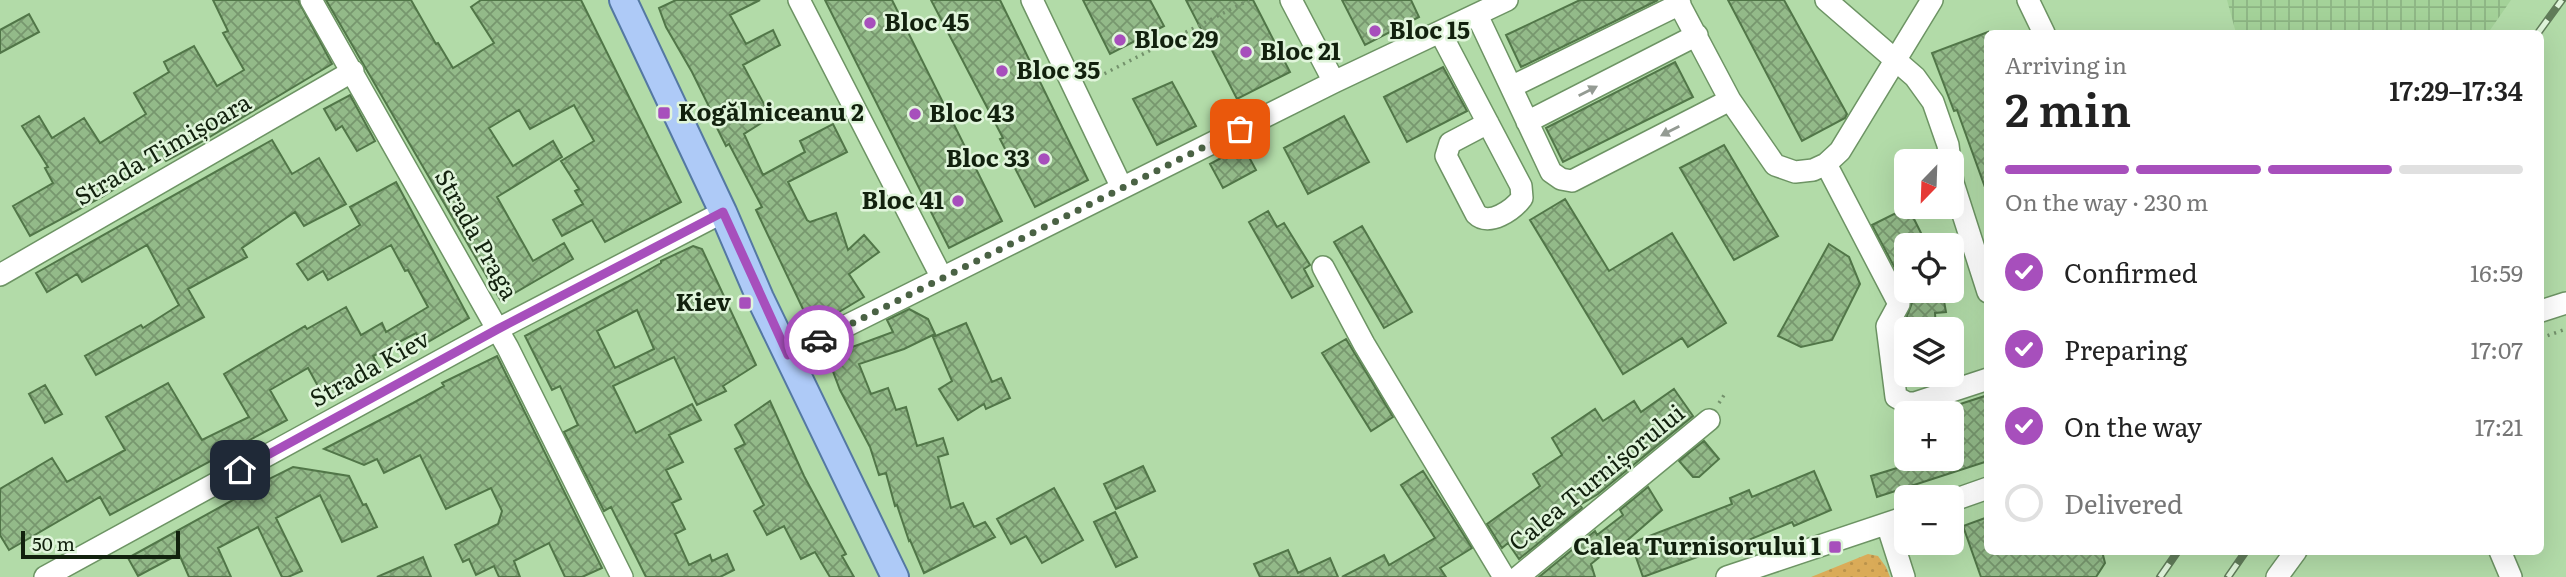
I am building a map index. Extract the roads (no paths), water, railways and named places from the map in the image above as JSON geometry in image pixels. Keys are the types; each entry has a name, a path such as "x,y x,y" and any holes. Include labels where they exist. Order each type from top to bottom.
{"main road":[{"path":"623,0 788,355 895,577"}],"street":[{"name":"Strada Praga","path":"311,0 498,329 622,577"},
{"path":"799,0 942,278"},
{"path":"1032,0 1122,188"},
{"path":"1291,0 1334,82"},
{"path":"788,355 1334,82 1507,0"},
{"path":"1826,0 1915,77 1933,102 1948,149"},
{"path":"1511,87 1679,2 1730,100 1775,165 1795,172 1813,170 1826,164 1840,151 1932,0"},
{"path":"2028,0 2043,30"},
{"path":"1477,15 1550,172 1561,179 1572,181 1730,100"},
{"path":"1440,32 1488,123"},
{"path":"1527,122 1698,35"},
{"name":"Strada Timișoara","path":"0,275 353,71"},
{"path":"1826,164 1899,304 1887,326 1896,397 1907,403 1915,403 1984,380"},
{"name":"Strada Kiev","path":"45,577 498,329 723,212"},
{"path":"1964,217 1984,280"},
{"path":"1323,267 1364,344 1504,577"},
{"path":"2544,309 2566,303"},
{"name":"Calea Turnișorului","path":"1518,577 1709,420"},
{"path":"1964,496 1984,489"},
{"path":"1727,577 1749,574 1894,521"},
{"path":"1901,555 1904,577"},
{"path":"2277,577 2293,555"},
{"path":"2502,555 2511,577"}],"railway":[{"path":"2540,30 2562,0"},
{"path":"2160,577 2175,555"},
{"path":"2228,577 2243,555"}],"place":[{"name":"Bloc 45","path":"870,23"},
{"name":"Bloc 15","path":"1375,31"},
{"name":"Bloc 29","path":"1120,40"},
{"name":"Bloc 21","path":"1246,52"},
{"name":"Bloc 35","path":"1002,71"},
{"name":"Kogălniceanu 2","path":"664,113"},
{"name":"Bloc 43","path":"915,114"},
{"name":"Bloc 33","path":"1044,159"},
{"name":"Bloc 41","path":"958,201"},
{"name":"Kiev","path":"745,303"},
{"name":"Calea Turnisorului 1","path":"1835,547"}]}
